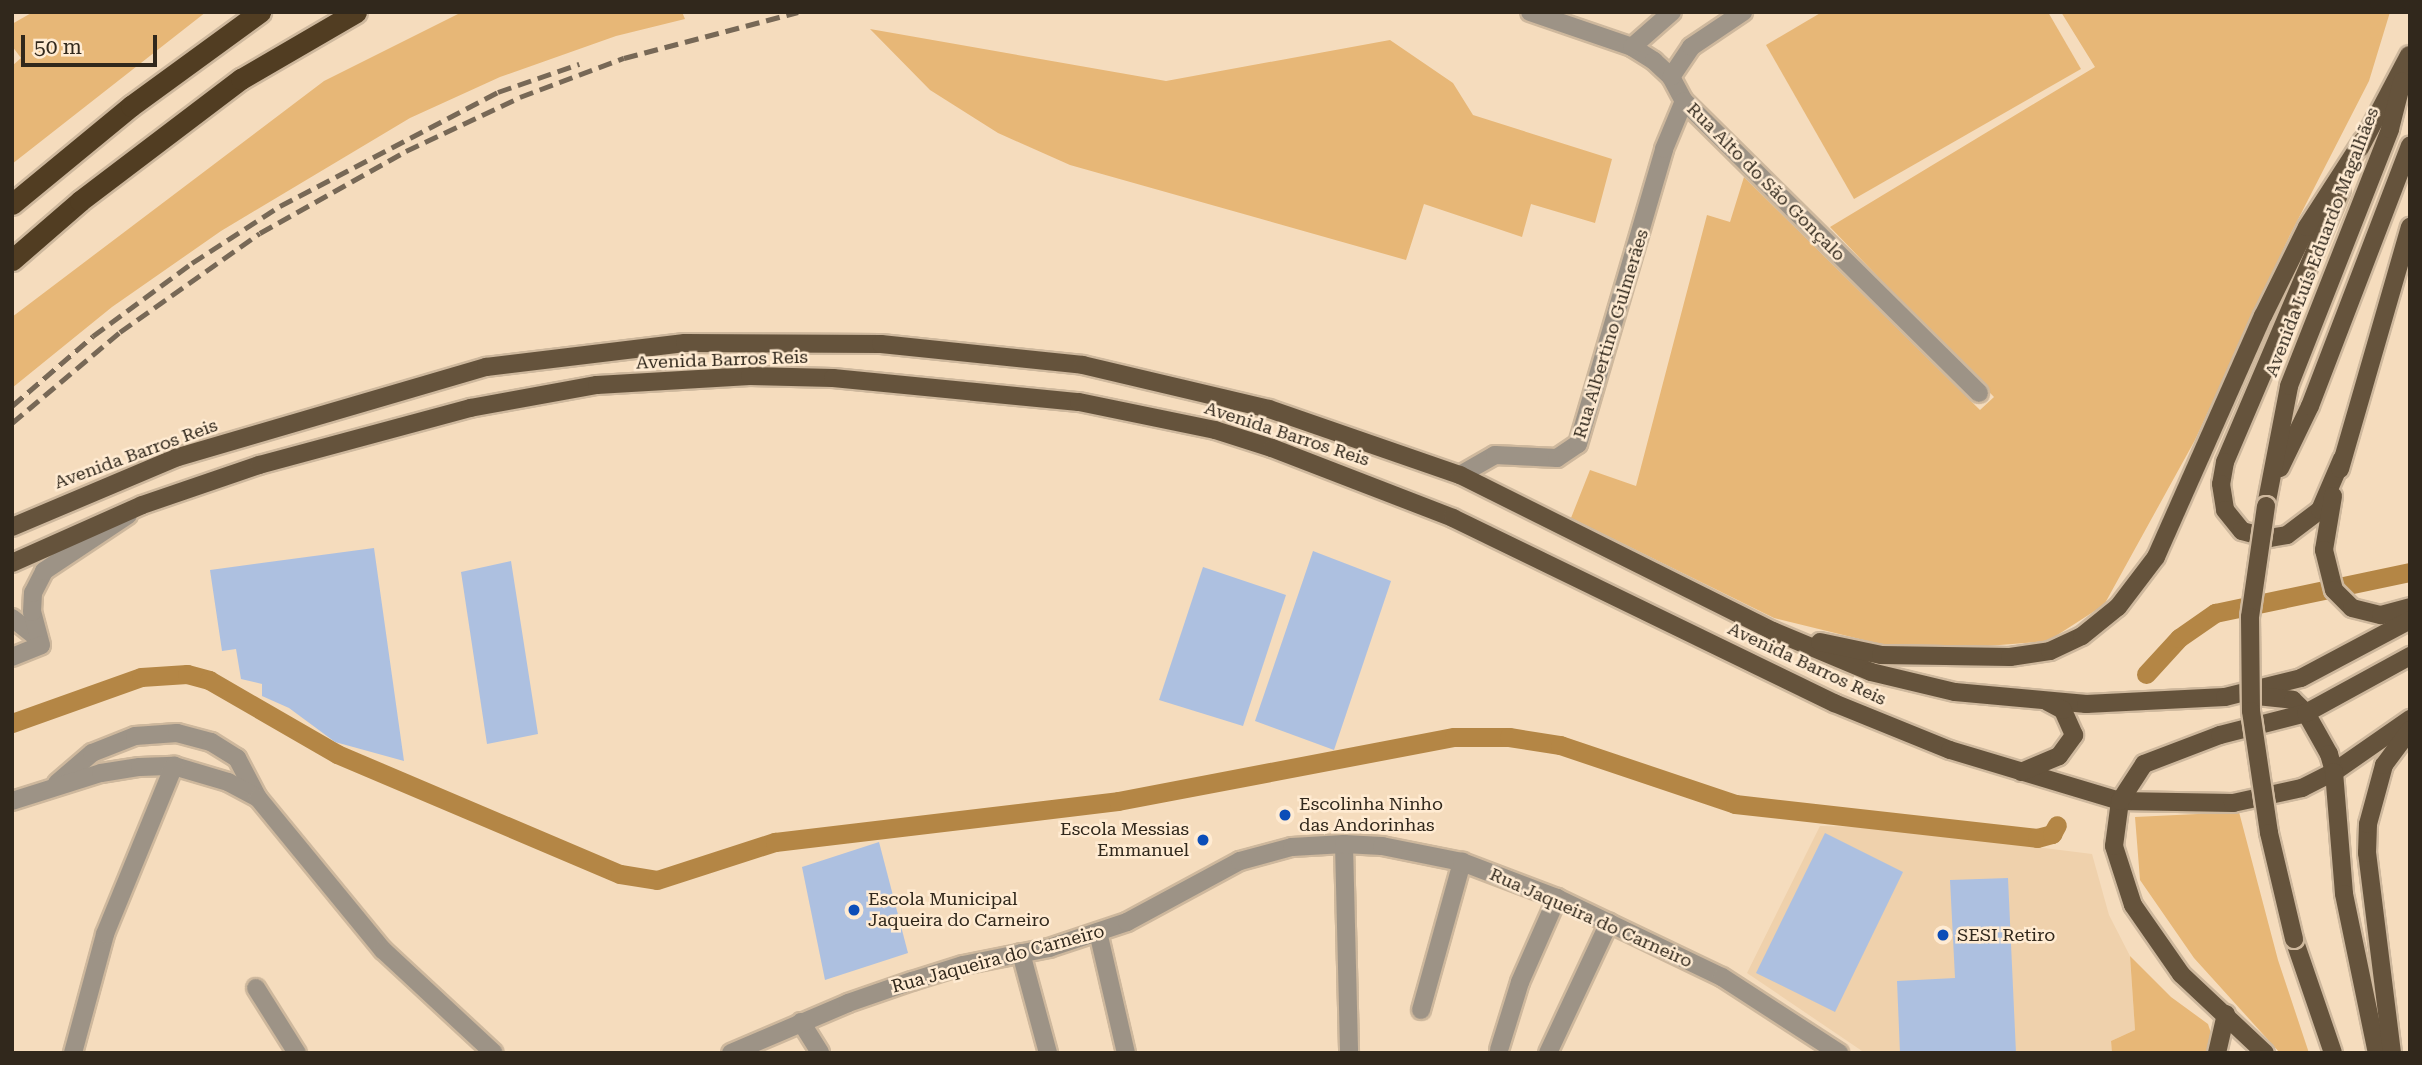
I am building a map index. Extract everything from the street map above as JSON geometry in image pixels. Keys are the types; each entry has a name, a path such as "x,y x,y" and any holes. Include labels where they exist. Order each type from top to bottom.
{"highway":[{"path":"12,204 131,106 260,12"},
{"path":"12,260 90,193 242,79 356,12"}],"main road":[{"path":"2342,459 2320,510 2287,535 2269,538 2242,531 2225,510 2221,484 2225,462 2363,140 2409,53"},
{"name":"Avenida Luís Eduardo Magalhães","path":"2267,498 2289,386 2390,129 2409,53"},
{"path":"1773,631 1881,655 2010,657 2050,651 2082,636 2118,607 2156,558 2263,316 2307,227 2363,140"},
{"path":"2333,1053 2294,939 2269,833 2251,711 2250,617 2267,498 2310,405 2410,146"},
{"path":"2410,227 2342,459 2324,550 2326,573 2340,598 2352,608 2381,615 2410,607"},
{"name":"Avenida Barros Reis","path":"12,527 178,457 486,367 685,343 881,344 1083,365 1269,409 1460,475 1773,631 1910,683 1955,692 2142,704 2225,696 2301,678 2410,620"},
{"name":"Avenida Barros Reis","path":"12,563 142,505 352,438 470,408 597,385 750,376 833,378 1079,402 1214,430 1360,479 1453,518 1834,703 1950,750 2120,800 2233,803 2302,788 2334,772 2410,719"},
{"path":"2266,1053 2181,974 2133,905 2114,846 2120,800 2130,779 2161,756 2306,713 2410,656"},
{"path":"2225,696 2283,698 2306,713 2334,772 2344,894 2377,1053"},
{"path":"2021,772 2059,756 2074,734 2063,710 2043,699"},
{"path":"2392,1053 2368,867 2368,824 2384,765 2410,730"},
{"path":"2217,1053 2226,1014"}],"street":[{"name":"Rua Alto do São Gonçalo","path":"1530,12 1632,47 1671,76 1684,102 1979,393"},
{"path":"1632,47 1672,12"},
{"path":"1671,76 1691,47 1743,12"},
{"name":"Rua Albertino Gulmerães","path":"1460,475 1484,458 1504,453 1557,458 1578,444 1664,149 1684,102"},
{"path":"41,645 32,612 33,593 44,571 142,505"},
{"path":"12,618 32,631 41,645"},
{"path":"12,657 41,645"},
{"path":"50,789 92,753 135,736 177,733 211,742 237,758 258,798 383,950 494,1053"},
{"path":"73,1053 105,934 174,766"},
{"path":"12,801 101,773 174,766 228,782 258,798"},
{"path":"1345,844 1349,1053"},
{"name":"Rua Jaqueira do Carneiro","path":"731,1053 801,1021 963,965 1021,953 1098,932 1149,912 1240,861 1292,847 1345,844 1382,846 1462,862 1558,898 1722,977 1839,1053"},
{"path":"1421,1010 1462,862"},
{"path":"1499,1050 1520,982 1558,898"},
{"path":"1548,1053 1609,923"},
{"path":"1098,932 1126,1053"},
{"path":"1021,953 1048,1053"},
{"path":"256,988 297,1053"},
{"path":"801,1021 820,1053"}],"shaded area":[{"path":"33,12 206,12 12,164 12,66 21,58 12,46 12,24"},
{"path":"462,12 682,12 685,19 616,36 500,77 410,118 221,231 112,307 12,388 12,317 324,81"},
{"path":"1822,12 2048,12 2081,69 1854,199 1766,45"},
{"path":"2061,12 2390,12 2369,81 2290,235 2195,440 2104,605 2048,641 1950,649 1884,645 1774,618 1571,518 1590,470 1636,486 1707,215 1730,222 1744,177 1980,410 1994,397 1830,227 2095,67"},
{"path":"870,29 1166,81 1390,40 1453,83 1473,115 1612,159 1595,223 1531,204 1522,237 1424,204 1406,260 1070,165 998,133 930,90"},
{"path":"2239,812 2278,960 2309,1053 2280,1053 2194,958 2140,880 2135,817"},
{"name":"SESI Retiro","path":"1820,826 1874,827 2092,854 2109,915 2130,956 2135,1030 2111,1041 2112,1053 1865,1053 1747,973"},
{"path":"2130,956 2171,997 2208,1024 2213,1039 2208,1053 2112,1053 2111,1041 2135,1030"}],"building":[{"path":"374,548 404,761 335,742 289,708 262,696 262,684 241,679 236,649 222,651 210,570"},
{"path":"1313,551 1391,581 1334,750 1255,721"},
{"path":"511,561 538,734 487,744 461,572"},
{"path":"1203,567 1286,595 1243,726 1159,700"},
{"path":"1825,833 1903,872 1835,1012 1756,973"},
{"name":"Escola Municipal Jaqueira do Carneiro","path":"879,842 908,953 825,980 802,867"},
{"path":"2008,878 2016,1053 1900,1053 1897,981 1955,978 1950,880"}],"waterway":[{"path":"2146,674 2179,638 2215,613 2410,572"},
{"path":"12,723 141,677 187,674 209,680 337,754 620,874 657,880 775,842 1118,801 1454,737 1509,737 1560,745 1735,804 2037,838 2052,834 2057,825"}],"railway":[{"path":"12,423 120,332 260,233 406,151 520,97 624,58 798,12"},
{"path":"12,406 93,336 192,263 280,206 498,92 579,64"}],"place":[{"name":"Escolinha Ninho das Andorinhas","path":"1285,815"},
{"name":"Escola Messias Emmanuel","path":"1203,840"},
{"name":"Escola Municipal Jaqueira do Carneiro","path":"854,910"},
{"name":"SESI Retiro","path":"1943,935"}]}
